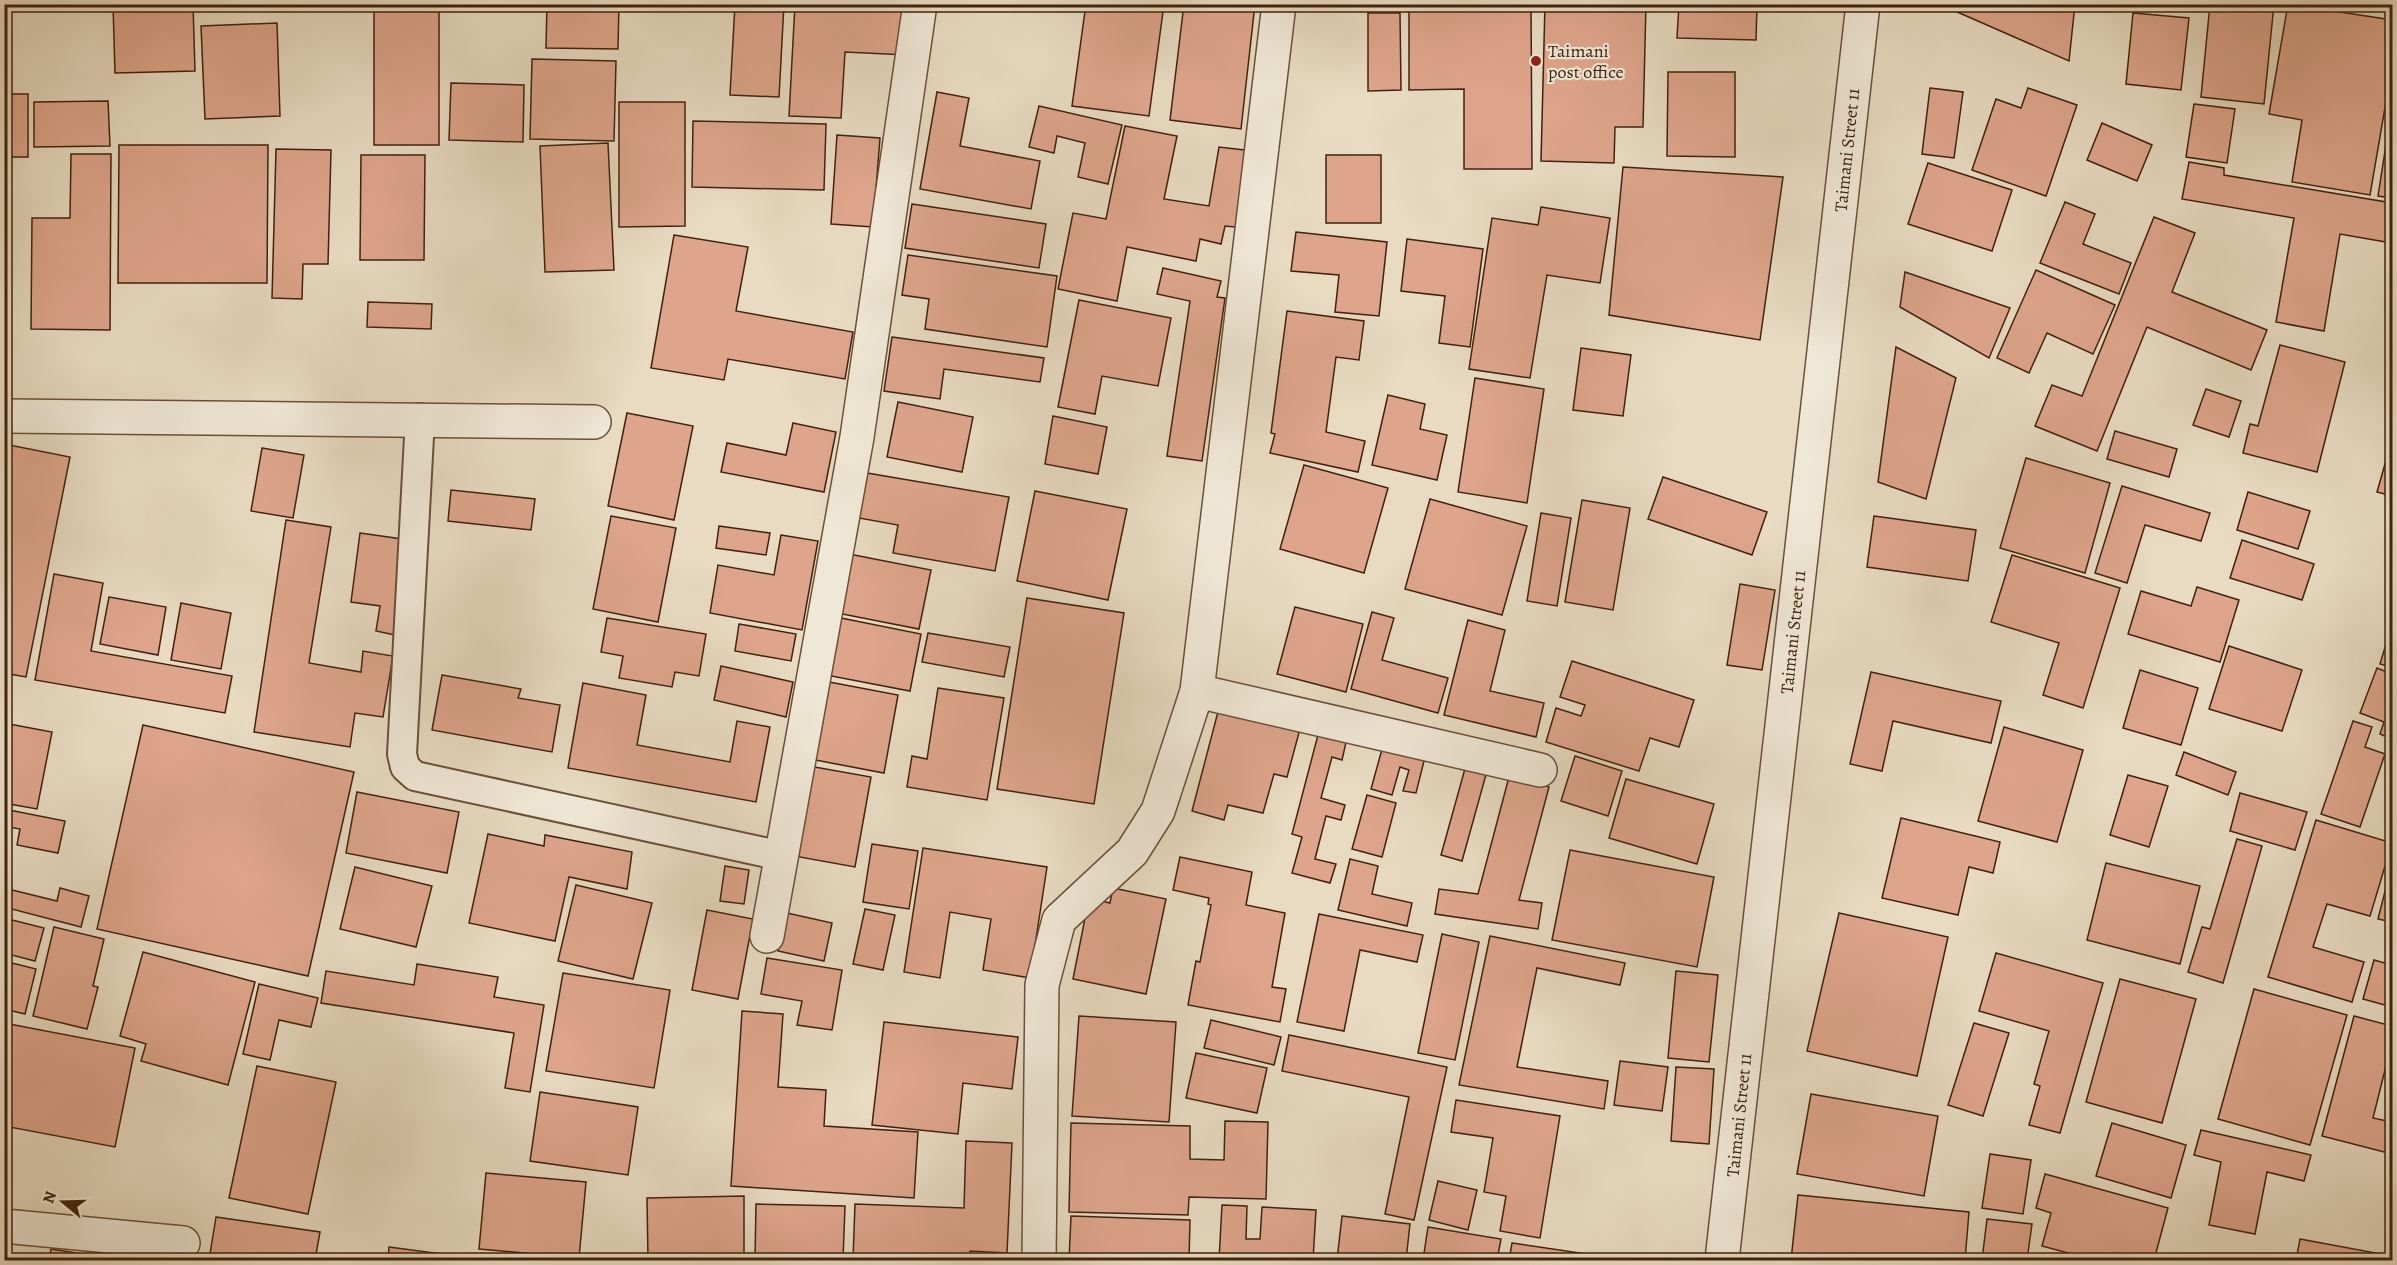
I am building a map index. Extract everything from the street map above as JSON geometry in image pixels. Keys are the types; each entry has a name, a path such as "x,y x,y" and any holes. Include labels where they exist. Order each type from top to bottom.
{"street":[{"path":"767,936 857,437 920,4"},
{"path":"1039,1260 1042,985 1059,920 1132,852 1158,811 1197,691 1279,4"},
{"name":"Taimani Street 11","path":"1722,1260 1863,4"},
{"path":"4,416 420,418 594,422"},
{"path":"1197,691 1540,770"},
{"path":"4,1226 183,1243"}],"lane":[{"path":"420,418 402,754 405,767 415,776 782,856"}],"building":[{"path":"4,4 10,4 10,91 4,91"},
{"path":"113,4 193,4 195,71 115,73"},
{"path":"374,4 439,4 439,145 374,145"},
{"path":"547,4 619,4 618,49 546,48"},
{"path":"735,4 784,4 779,97 730,95"},
{"path":"795,4 910,4 907,55 845,52 841,118 789,116"},
{"path":"1086,4 1164,4 1149,116 1072,106"},
{"path":"1184,4 1255,4 1241,129 1170,120"},
{"path":"1327,4 1399,4 1400,8 1327,8"},
{"path":"1409,4 1531,4 1532,169 1464,169 1464,89 1409,90"},
{"path":"1545,4 1646,4 1643,127 1615,127 1614,163 1541,161"},
{"path":"1679,4 1757,4 1756,40 1677,38"},
{"path":"1939,4 2075,4 2069,61"},
{"path":"2210,4 2274,4 2264,104 2201,97"},
{"path":"2288,4 2392,20 2392,67 2370,195 2292,182 2302,120 2269,114"},
{"path":"2339,4 2392,4 2392,10"},
{"path":"1368,13 1400,13 1401,90 1368,91"},
{"path":"2133,13 2189,18 2181,90 2126,84"},
{"path":"277,23 280,116 205,119 201,26"},
{"path":"532,59 616,61 614,141 530,139"},
{"path":"1668,72 1735,72 1735,157 1667,156"},
{"path":"451,83 524,85 523,142 449,140"},
{"path":"1930,88 1963,92 1954,158 1922,154"},
{"path":"2028,88 2077,105 2046,196 1972,170 1996,99 2021,108"},
{"path":"937,92 969,98 960,146 1040,161 1031,209 920,189"},
{"path":"4,94 28,94 28,157 4,157"},
{"path":"108,101 110,146 34,147 34,102"},
{"path":"619,102 685,102 685,226 619,227"},
{"path":"2194,104 2235,109 2227,163 2186,157"},
{"path":"1039,106 1122,125 1108,184 1078,177 1085,143 1057,136 1054,153 1029,147"},
{"path":"2392,106 2392,198 2378,196"},
{"path":"693,121 826,124 824,190 692,187"},
{"path":"2102,123 2152,145 2137,181 2087,160"},
{"path":"1125,126 1177,136 1164,199 1209,206 1219,147 1253,151 1245,228 1225,226 1221,244 1200,239 1196,261 1127,247 1117,301 1058,289 1073,213 1106,219"},
{"path":"837,135 880,138 873,227 831,224"},
{"path":"608,143 614,270 545,272 540,146"},
{"path":"119,145 268,145 267,283 118,283"},
{"path":"276,149 331,150 328,264 303,264 302,299 272,298"},
{"path":"71,154 111,154 110,330 31,329 32,218 70,218"},
{"path":"361,155 425,155 424,260 360,260"},
{"path":"1326,155 1381,155 1381,223 1326,223"},
{"path":"2189,162 2224,168 2224,175 2392,203 2392,243 2340,234 2324,331 2276,322 2294,218 2182,199"},
{"path":"1928,163 2012,190 1992,251 1908,224"},
{"path":"1623,167 1783,177 1760,340 1609,315"},
{"path":"2065,202 2095,214 2083,244 2131,263 2119,294 2040,263"},
{"path":"912,204 1046,224 1039,268 905,248"},
{"path":"1541,207 1610,218 1600,283 1547,275 1530,378 1469,369 1492,218 1538,225"},
{"path":"2154,217 2195,233 2172,292 2267,330 2251,370 2147,327 2097,451 2035,426 2052,385 2082,396"},
{"path":"1296,232 1387,242 1379,316 1335,312 1339,275 1291,271"},
{"path":"674,235 748,247 736,311 853,332 845,379 728,359 724,380 651,368"},
{"path":"1407,239 1483,249 1470,347 1439,343 1445,296 1401,291"},
{"path":"908,255 1057,276 1047,347 925,329 929,299 902,295"},
{"path":"1163,268 1221,281 1217,297 1225,298 1202,461 1167,456 1190,301 1157,294"},
{"path":"2036,270 2115,305 2093,354 2047,333 2029,373 1997,358"},
{"path":"1905,272 2010,308 1989,358 1900,307"},
{"path":"1079,300 1171,318 1158,386 1102,376 1095,414 1058,407"},
{"path":"368,302 432,304 431,329 367,327"},
{"path":"1287,311 1364,321 1359,360 1336,357 1326,432 1365,441 1358,472 1270,453 1275,434 1271,433"},
{"path":"892,337 1044,358 1040,382 944,369 940,399 884,391"},
{"path":"2280,345 2345,362 2317,472 2243,453 2250,424 2258,426"},
{"path":"1896,347 1956,378 1926,499 1878,482"},
{"path":"1581,348 1631,355 1623,416 1573,410"},
{"path":"1475,378 1544,389 1527,503 1458,492"},
{"path":"2206,389 2241,401 2229,437 2193,425"},
{"path":"1388,395 1425,404 1420,429 1447,435 1437,480 1372,465"},
{"path":"898,402 973,417 962,472 887,457"},
{"path":"627,413 693,426 674,520 608,506"},
{"path":"1053,416 1107,427 1098,474 1045,464"},
{"path":"793,423 836,432 824,492 721,472 727,443 786,455"},
{"path":"2115,431 2177,449 2169,477 2107,459"},
{"path":"4,444 70,457 26,677 4,673"},
{"path":"262,448 304,455 293,518 251,511"},
{"path":"2389,450 2392,451 2392,496 2377,492"},
{"path":"2026,458 2110,483 2085,573 2000,548"},
{"path":"1304,465 1388,488 1364,573 1280,549"},
{"path":"867,473 1009,497 995,571 893,553 898,525 859,518"},
{"path":"1663,477 1767,512 1752,555 1648,519"},
{"path":"2122,486 2210,513 2201,541 2145,525 2127,583 2095,573"},
{"path":"451,490 535,499 531,530 448,521"},
{"path":"1035,491 1127,509 1108,600 1017,581"},
{"path":"2248,492 2310,511 2298,549 2237,530"},
{"path":"1430,499 1527,526 1502,615 1405,589"},
{"path":"1582,500 1630,508 1613,610 1565,602"},
{"path":"1541,513 1571,518 1557,606 1527,601"},
{"path":"611,516 676,528 658,622 593,609"},
{"path":"1874,516 1976,530 1968,581 1867,567"},
{"path":"286,520 331,527 309,663 361,672 363,651 393,656 383,717 355,713 350,747 254,732"},
{"path":"719,526 770,533 766,555 716,548"},
{"path":"360,533 409,540 395,635 376,631 380,606 351,602"},
{"path":"781,535 818,541 802,630 710,613 718,565 774,575"},
{"path":"2242,540 2314,564 2302,600 2230,578"},
{"path":"849,554 931,570 919,629 837,613"},
{"path":"2012,555 2120,588 2083,708 2043,695 2059,643 1991,622"},
{"path":"54,574 103,583 91,651 232,676 225,713 35,680"},
{"path":"1740,584 1775,590 1762,670 1727,665"},
{"path":"2197,587 2239,600 2220,662 2128,634 2141,591 2191,606"},
{"path":"109,597 166,607 158,655 100,644"},
{"path":"1027,598 1124,613 1094,804 997,789"},
{"path":"181,603 231,613 221,669 171,660"},
{"path":"1295,607 1363,624 1346,692 1277,674"},
{"path":"1372,612 1394,618 1382,660 1448,678 1438,713 1351,689"},
{"path":"836,617 921,634 910,691 826,675"},
{"path":"607,618 706,634 699,676 675,672 672,687 619,678 623,656 601,652"},
{"path":"1468,620 1505,630 1490,691 1544,703 1536,737 1444,715"},
{"path":"739,624 796,634 791,661 735,651"},
{"path":"2392,624 2392,667 2380,664"},
{"path":"928,633 1010,647 1004,677 922,662"},
{"path":"2229,646 2302,670 2282,731 2209,709"},
{"path":"1572,661 1694,700 1679,747 1650,738 1639,771 1546,742 1556,708 1581,716 1585,705 1560,697"},
{"path":"721,666 793,682 786,717 714,700"},
{"path":"2377,668 2392,674 2392,739 2380,734 2384,722 2360,713"},
{"path":"2140,670 2198,688 2181,745 2123,728"},
{"path":"1871,672 2001,701 1991,743 1893,721 1882,771 1850,764"},
{"path":"442,675 521,689 518,698 560,705 552,752 432,730"},
{"path":"824,681 898,695 884,773 810,759"},
{"path":"583,683 646,695 637,745 730,762 737,721 770,727 756,802 568,768"},
{"path":"938,688 1004,698 987,800 907,787 912,756 927,759"},
{"path":"1219,708 1300,729 1287,777 1274,774 1263,813 1228,805 1224,820 1192,811"},
{"path":"2353,721 2372,727 2365,747 2385,754 2360,827 2321,814"},
{"path":"4,723 52,732 37,809 4,803"},
{"path":"143,725 354,772 308,976 97,929"},
{"path":"2004,727 2083,750 2057,842 1978,821"},
{"path":"1319,731 1347,738 1342,760 1332,757 1321,798 1345,805 1341,820 1326,816 1315,859 1336,864 1330,883 1292,873 1302,837 1292,834"},
{"path":"1384,742 1426,753 1416,793 1403,791 1409,770 1400,767 1392,795 1371,789"},
{"path":"2184,752 2236,772 2228,795 2176,775"},
{"path":"1575,756 1622,771 1608,816 1561,801"},
{"path":"1466,765 1487,771 1462,861 1441,855"},
{"path":"809,766 871,777 855,867 794,856"},
{"path":"2128,775 2168,786 2149,847 2110,835"},
{"path":"1509,777 1549,787 1519,900 1542,903 1538,929 1435,914 1439,889 1478,894"},
{"path":"1626,779 1714,804 1697,864 1609,838"},
{"path":"357,792 459,812 447,873 346,853"},
{"path":"2240,793 2307,812 2295,850 2230,831"},
{"path":"1367,795 1396,803 1382,857 1352,849"},
{"path":"4,809 65,821 58,853 17,845 20,829 4,826"},
{"path":"1901,818 2000,842 1993,873 1969,867 1958,915 1882,898"},
{"path":"2316,820 2392,843 2370,916 2327,904 2313,947 2364,962 2352,1002 2268,977"},
{"path":"488,834 544,846 545,835 632,852 627,889 569,877 555,941 469,923"},
{"path":"2237,839 2262,846 2223,983 2188,972 2202,927 2210,929"},
{"path":"872,844 918,851 909,909 863,902"},
{"path":"923,848 1047,867 1030,978 983,970 991,919 950,912 940,978 904,972"},
{"path":"1570,850 1714,877 1697,967 1552,940"},
{"path":"1180,857 1252,872 1246,905 1285,913 1272,987 1286,989 1280,1022 1188,1005 1196,961 1200,962 1211,905 1208,904 1209,898 1173,890"},
{"path":"1350,859 1378,866 1372,894 1412,903 1407,926 1338,910"},
{"path":"2106,863 2200,886 2180,964 2087,940"},
{"path":"2392,864 2392,922 2378,919"},
{"path":"725,866 749,870 744,904 720,901"},
{"path":"355,867 432,886 416,947 340,929"},
{"path":"576,885 652,903 633,979 558,961"},
{"path":"4,888 57,901 60,888 89,896 81,927 4,907"},
{"path":"1113,888 1166,899 1146,994 1073,979 1089,898 1110,903"},
{"path":"865,909 895,915 883,970 853,964"},
{"path":"707,910 753,919 738,999 692,990"},
{"path":"787,913 832,923 824,961 778,951"},
{"path":"1839,913 1948,937 1917,1076 1807,1051"},
{"path":"1319,914 1423,935 1417,962 1360,950 1344,1031 1297,1022"},
{"path":"4,918 44,928 35,961 4,953"},
{"path":"54,927 104,939 93,986 98,987 87,1029 33,1016"},
{"path":"1442,934 1479,942 1455,1060 1418,1053"},
{"path":"1490,936 1625,963 1620,985 1537,968 1517,1067 1608,1081 1604,1109 1459,1085"},
{"path":"143,952 255,982 228,1085 141,1061 146,1044 120,1036"},
{"path":"1996,953 2103,983 2060,1133 2029,1125 2040,1086 2034,1084 2049,1031 1979,1011"},
{"path":"767,958 842,970 832,1030 797,1025 802,1001 761,994"},
{"path":"2374,960 2392,965 2392,1007 2363,999"},
{"path":"4,961 36,969 25,1014 4,1009"},
{"path":"417,964 498,977 494,997 544,1005 530,1092 505,1088 514,1033 321,1003 326,971 414,985"},
{"path":"1676,971 1718,975 1709,1062 1668,1058"},
{"path":"563,973 670,990 654,1088 546,1071"},
{"path":"2120,979 2196,999 2162,1123 2086,1102"},
{"path":"259,984 318,998 311,1027 279,1020 270,1060 243,1054"},
{"path":"2254,989 2347,1015 2310,1145 2218,1119"},
{"path":"742,1011 783,1014 778,1087 826,1090 824,1126 918,1132 914,1198 731,1186"},
{"path":"1079,1016 1176,1022 1169,1122 1072,1116"},
{"path":"2354,1016 2392,1026 2392,1042 2373,1118 2392,1122 2392,1154 2322,1136"},
{"path":"1211,1020 1281,1037 1274,1065 1204,1048"},
{"path":"884,1022 1018,1037 1012,1089 963,1083 958,1134 872,1125"},
{"path":"4,1023 135,1048 115,1147 4,1126"},
{"path":"1974,1023 2009,1033 1983,1116 1948,1105"},
{"path":"1289,1035 1447,1067 1414,1220 1385,1214 1409,1097 1282,1071"},
{"path":"1196,1053 1267,1068 1257,1113 1186,1098"},
{"path":"1620,1061 1668,1067 1662,1111 1614,1105"},
{"path":"257,1066 336,1082 308,1214 229,1198"},
{"path":"1676,1067 1714,1069 1709,1144 1671,1141"},
{"path":"540,1092 638,1107 628,1175 530,1161"},
{"path":"1811,1094 1938,1116 1924,1196 1797,1174"},
{"path":"1456,1100 1560,1116 1540,1238 1500,1231 1506,1196 1484,1192 1493,1138 1451,1132"},
{"path":"1225,1121 1268,1122 1266,1199 1189,1197 1188,1215 1069,1212 1071,1123 1190,1126 1190,1159 1224,1160"},
{"path":"2112,1123 2186,1145 2171,1198 2096,1176"},
{"path":"2201,1130 2311,1155 2304,1181 2267,1172 2255,1234 2209,1225 2221,1162 2194,1155"},
{"path":"966,1141 1012,1143 1007,1253 970,1251 970,1260 853,1260 855,1204 964,1208"},
{"path":"1990,1154 2031,1160 2023,1214 1982,1208"},
{"path":"486,1173 586,1182 579,1258 479,1249"},
{"path":"2045,1174 2168,1208 2154,1260 2094,1260 2042,1246 2051,1213 2036,1208"},
{"path":"1438,1181 1477,1190 1468,1230 1429,1220"},
{"path":"1798,1195 1969,1212 1965,1260 1791,1260"},
{"path":"744,1196 744,1260 648,1260 647,1198"},
{"path":"756,1204 845,1206 843,1260 755,1260"},
{"path":"1222,1205 1247,1206 1246,1239 1260,1239 1262,1207 1316,1210 1313,1260 1219,1260"},
{"path":"1071,1216 1190,1220 1189,1260 1069,1260"},
{"path":"1342,1216 1410,1224 1406,1260 1337,1260"},
{"path":"216,1217 320,1232 315,1260 209,1260"},
{"path":"1987,1219 2032,1224 2027,1260 1982,1260"},
{"path":"1428,1227 1501,1239 1497,1260 1423,1260"},
{"path":"2300,1239 2392,1256 2392,1260 2296,1260"},
{"path":"1512,1243 1607,1257 1606,1260 1509,1260"},
{"path":"389,1247 473,1258 472,1260 388,1260"},
{"path":"51,1249 121,1260 49,1260"}],"place":[{"name":"Taimani post office","path":"1536,61"}]}
